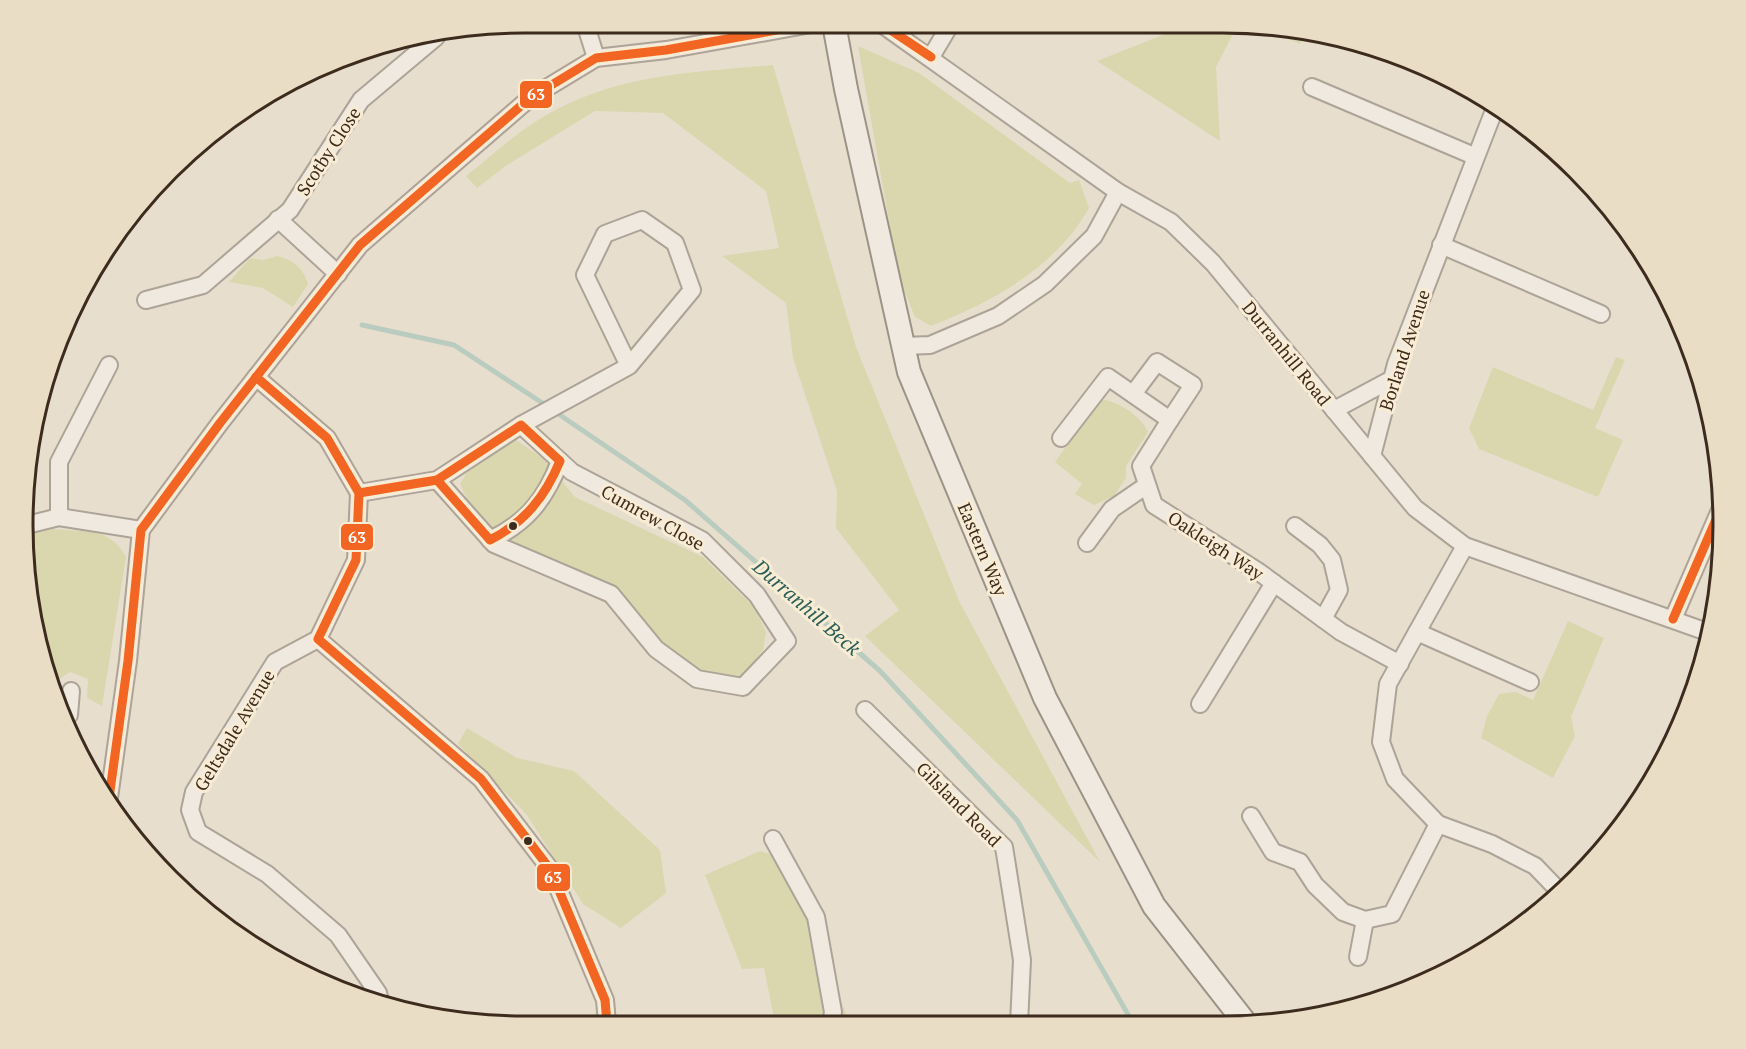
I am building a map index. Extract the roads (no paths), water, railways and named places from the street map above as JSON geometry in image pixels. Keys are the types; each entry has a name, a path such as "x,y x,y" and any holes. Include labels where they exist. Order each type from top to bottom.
{"street":[{"path":"588,33 596,58"},
{"path":"110,789 128,661 141,530 256,377 360,245 530,98 596,58 666,50 761,33"},
{"name":"Eastern Way","path":"836,33 909,372 1045,698 1154,906 1239,1015"},
{"name":"Durranhill Road","path":"896,33 1118,192 1171,222 1213,263 1415,508 1466,546 1701,630"},
{"path":"931,57 945,33"},
{"name":"Scotby Close","path":"146,300 203,285 290,210 361,100 430,42"},
{"path":"1312,87 1474,156"},
{"name":"Borland Avenue","path":"1372,456 1392,379 1474,156 1492,114"},
{"path":"904,346 930,345 998,316 1045,284 1094,236 1118,192"},
{"path":"278,219 338,274"},
{"path":"359,493 437,480 521,425 629,366 692,290 675,243 642,220 605,234 585,275 629,366"},
{"path":"1441,245 1601,314"},
{"name":"Oakleigh Way","path":"1133,394 1157,362 1193,385 1141,466 1154,505 1275,583 1341,633 1400,664"},
{"path":"59,517 59,462 109,365"},
{"path":"256,377 327,438 359,493 356,560 318,639 481,779 550,869 604,1000 606,1016"},
{"path":"1061,438 1108,377 1170,420"},
{"path":"1334,410 1392,379"},
{"name":"Cumrew Close","path":"437,480 494,544 611,594 656,649 697,679 743,687 787,641 757,595 702,540 572,472 521,425"},
{"path":"490,540 503,534 532,512 550,488 560,461"},
{"path":"1087,543 1112,509 1147,485"},
{"path":"33,523 59,517 141,530"},
{"path":"1295,526 1320,545 1332,560 1339,590 1323,619"},
{"path":"1673,620 1713,527"},
{"path":"1466,546 1388,684 1381,742 1395,779 1438,824 1492,844 1535,866 1554,886"},
{"name":"Oakleigh Way","path":"1200,705 1275,583"},
{"path":"1418,632 1530,682"},
{"name":"Geltsdale Avenue","path":"318,639 275,662 194,792 190,810 198,832 267,873 338,935 378,993"},
{"path":"69,711 71,691"},
{"name":"Gilsland Road","path":"865,710 1004,847 1022,960 1019,1016"},
{"path":"1251,816 1274,852 1300,862 1315,885 1343,912 1365,920 1392,914 1438,824"},
{"path":"773,839 816,917 832,1016"},
{"path":"1358,957 1365,920"}],"waterway":[{"name":"Durranhill Beck","path":"362,325 454,345 547,406"},
{"name":"Durranhill Beck","path":"554,411 685,500 880,671 1017,820 1129,1016"}]}
